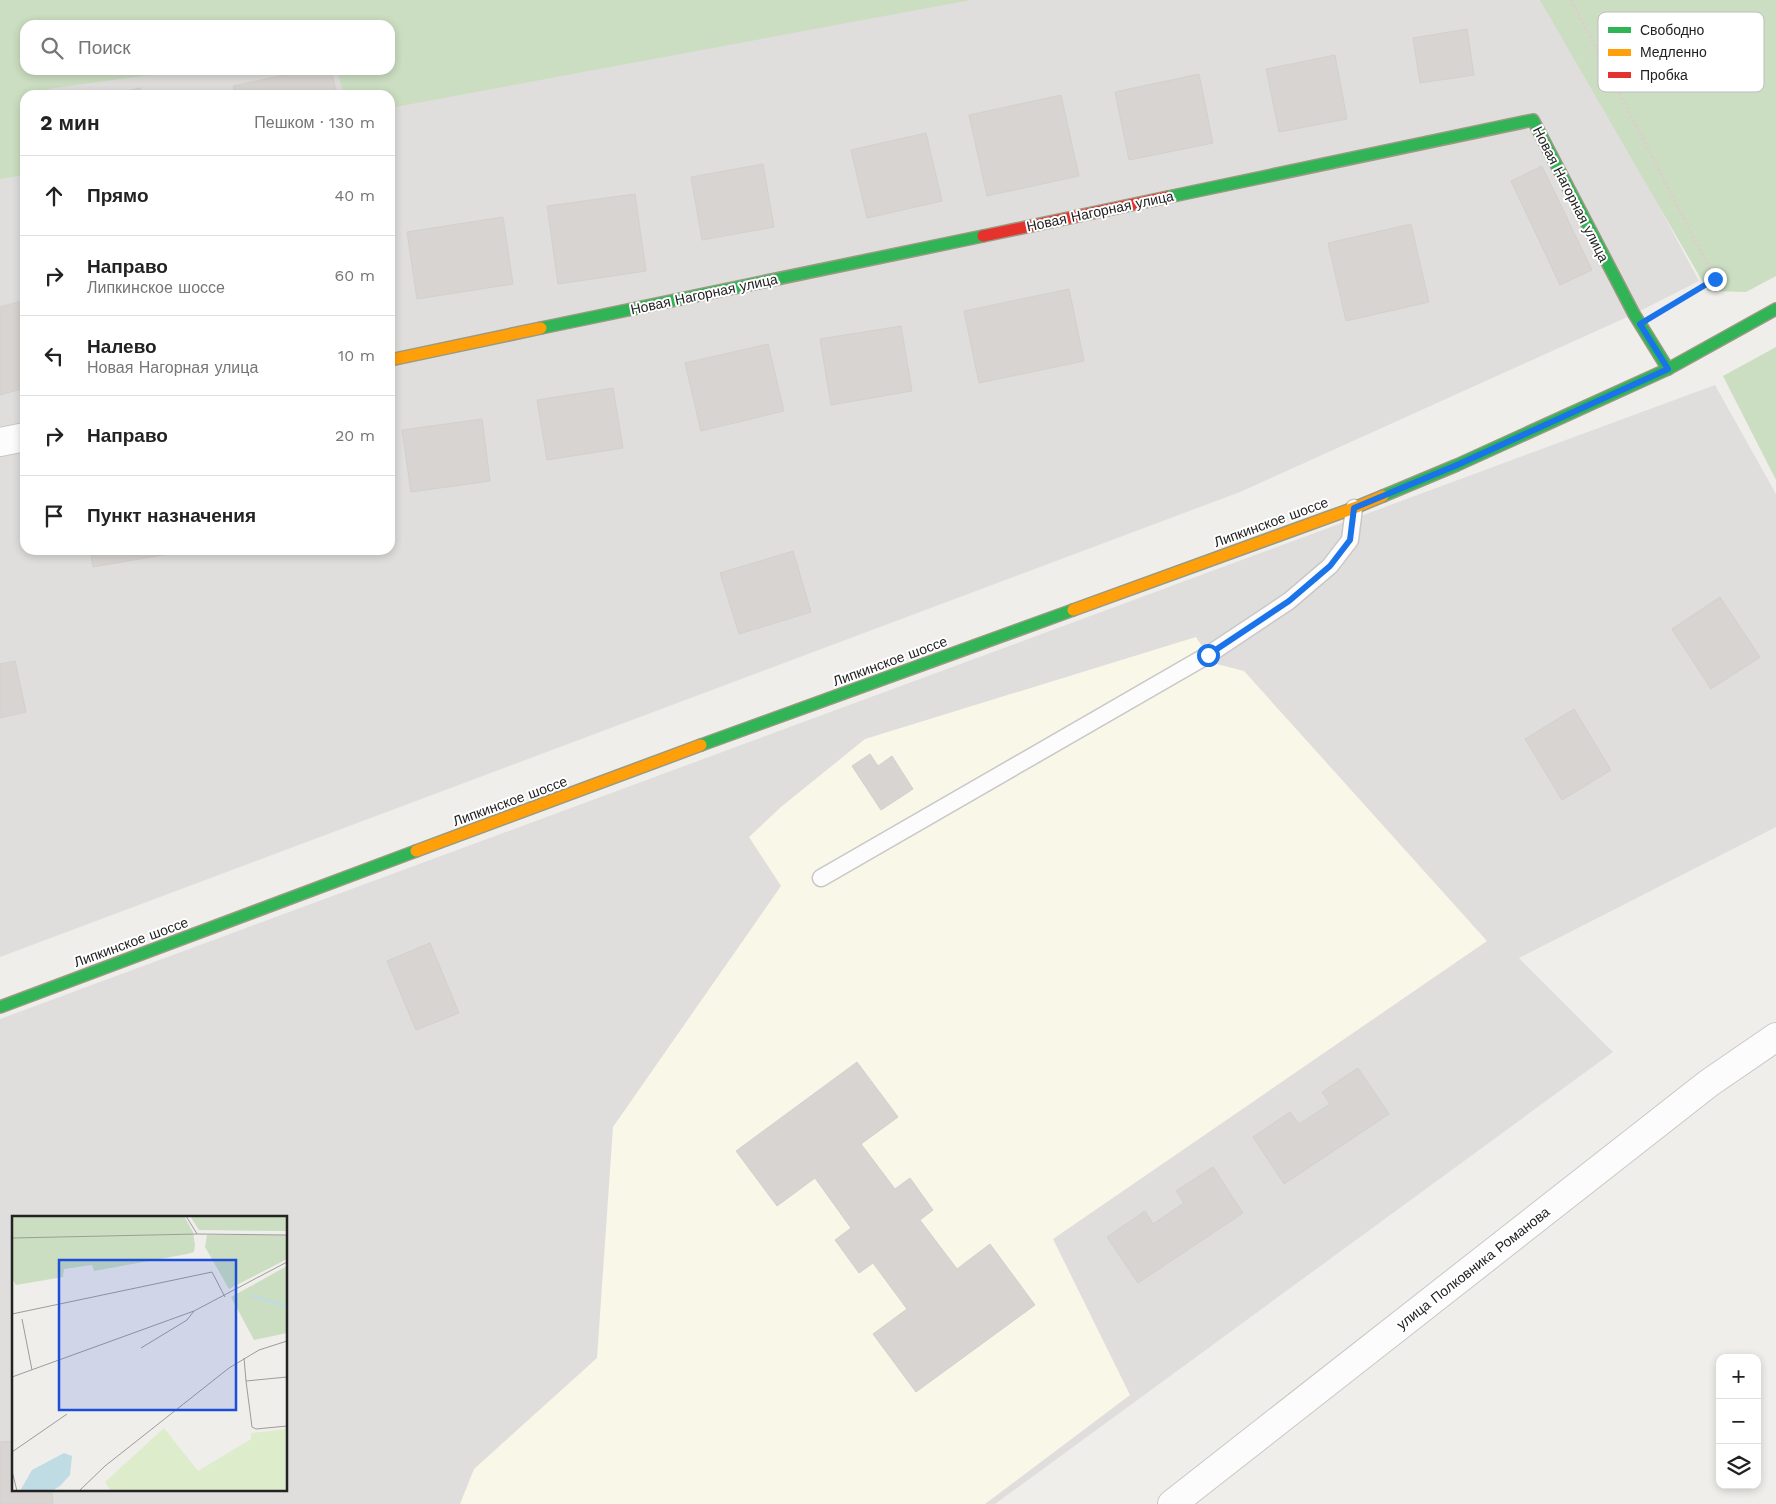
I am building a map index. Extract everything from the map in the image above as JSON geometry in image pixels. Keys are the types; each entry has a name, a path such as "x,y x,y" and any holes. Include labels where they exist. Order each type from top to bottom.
{"street":[{"name":"Новая Нагорная улица","path":"395,359 1533,120 1640,324 1668,369"},
{"name":"Липкинское шоссе","path":"0,1007 738,731 1354,508 1457,465 1668,369 1776,309"},
{"path":"0,442 20,437"},
{"name":"улица Полковника Романова","path":"1172,1504 1709,1083 1776,1036"}],"lane":[{"path":"821,878 1208,655 1289,601 1330,566 1350,540 1354,508"}],"path":[{"path":"1571,0 1598,52"},
{"path":"1618,92 1715,279 1640,324"}],"shaded area":[{"path":"0,0 1549,0 1699,281 1634,314 1240,492 0,957"},
{"path":"1715,385 1776,494 1776,827 1519,958 1613,1052 995,1504 0,1504 0,1019"},
{"path":"1196,637 1213,663 1244,671 1487,941 1053,1239 1130,1395 985,1504 460,1504 474,1469 597,1358 613,1127 781,886 749,837 781,807 865,739"}],"green space":[{"path":"0,0 971,0 395,107 395,90 343,90 338,75 395,75 395,20 20,20 20,75 149,75 47,90 20,90 20,176 0,179"},
{"path":"1540,0 1776,0 1776,276 1746,292 1708,291"},
{"path":"1776,347 1776,480 1723,376"}],"building":[{"path":"1467,29 1474,75 1420,83 1413,38"},
{"path":"1335,55 1347,119 1279,132 1266,69"},
{"path":"1199,74 1213,143 1129,160 1115,92"},
{"path":"285,75 332,75 336,90 234,90 233,86"},
{"path":"1061,95 1079,176 987,196 969,115"},
{"path":"926,133 942,201 867,218 851,150"},
{"path":"763,164 774,227 702,240 691,177"},
{"path":"1542,166 1592,270 1560,285 1511,181"},
{"path":"635,194 646,271 558,284 547,206"},
{"path":"503,217 513,284 417,299 407,232"},
{"path":"1411,224 1429,302 1346,321 1328,243"},
{"path":"1069,289 1084,361 979,383 964,311"},
{"path":"20,301 20,389 0,395 0,307"},
{"path":"901,326 912,391 831,405 820,339"},
{"path":"768,344 784,411 701,431 685,363"},
{"path":"613,388 623,448 547,460 537,400"},
{"path":"482,419 490,481 411,492 402,430"},
{"path":"793,551 811,612 739,634 720,573"},
{"path":"91,555 162,555 93,567"},
{"path":"1720,597 1760,657 1711,689 1672,629"},
{"path":"15,661 26,712 0,718 0,664"},
{"path":"1574,709 1611,770 1562,800 1525,739"},
{"path":"870,754 878,766 892,756 913,789 881,810 852,766"},
{"path":"430,943 459,1013 416,1030 387,961"},
{"path":"857,1062 898,1117 861,1144 895,1189 910,1178 933,1210 920,1220 957,1269 990,1244 1035,1305 916,1392 873,1334 907,1309 873,1263 859,1273 835,1240 851,1228 815,1178 777,1206 736,1151"},
{"path":"1358,1068 1389,1114 1284,1184 1253,1137 1290,1112 1299,1124 1330,1104 1322,1092"},
{"path":"1213,1167 1243,1213 1138,1283 1107,1237 1145,1211 1153,1224 1184,1203 1176,1191"},
{"path":"12,1441 12,1492 52,1492 53,1504 0,1504 0,1442"}],"traffic: fast":[{"path":"1168,197 1533,120 1634,314 1668,369"},
{"path":"541,328 983,236"},
{"path":"1383,496 1457,465 1668,369 1776,309"},
{"path":"701,745 1073,610"},
{"path":"0,1007 416,851"}],"traffic: slow":[{"path":"395,359 541,328"},
{"path":"1073,610 1383,496"},
{"path":"416,851 701,745"}],"traffic: jam":[{"path":"983,236 1168,197"}],"route":[{"path":"1208,655 1289,601 1330,566 1350,540 1354,508 1457,465 1668,369 1640,324 1715,279"}]}
